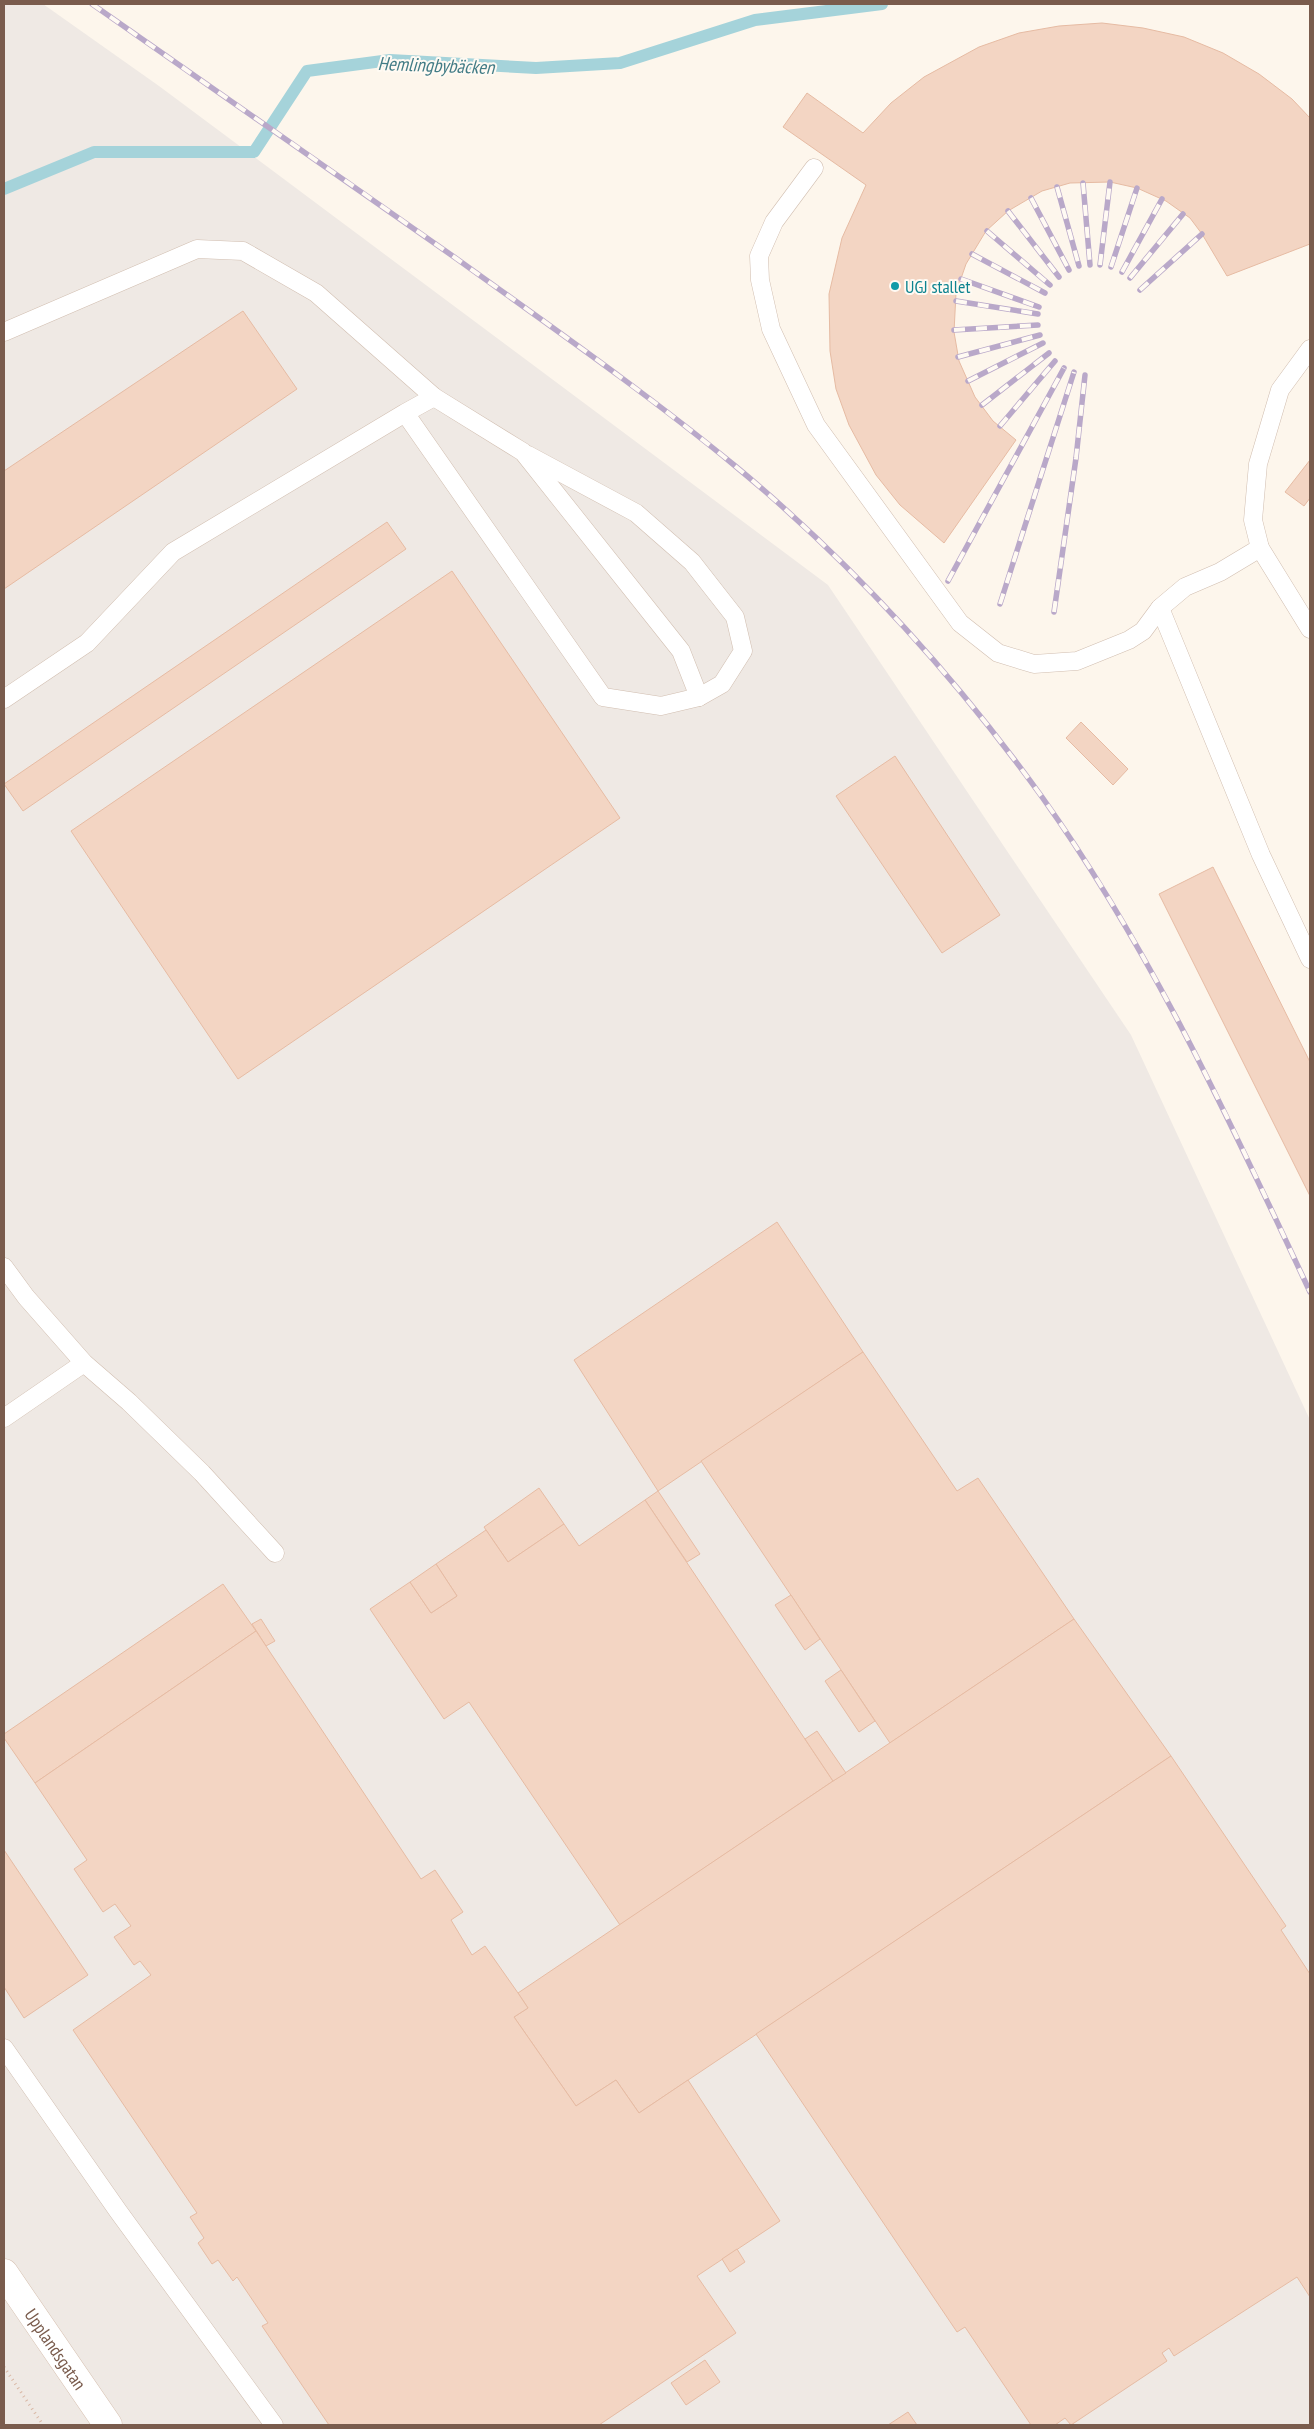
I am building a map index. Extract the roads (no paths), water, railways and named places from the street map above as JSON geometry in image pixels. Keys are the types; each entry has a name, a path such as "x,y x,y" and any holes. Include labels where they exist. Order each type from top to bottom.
{"main road":[{"name":"Upplandsgatan","path":"4,2273 108,2425"}],"lane":[{"path":"814,168 774,222 759,256 760,280 771,329 816,425 960,623 998,653 1034,664 1077,661 1129,640 1143,631 1160,608 1185,587 1220,572 1260,548"},
{"path":"4,332 197,249 243,251 316,293 434,397 523,452 636,513 692,562 734,618 742,651 722,684 698,697 660,706 603,696 405,413"},
{"path":"1310,349 1280,390 1258,464 1252,520 1260,548 1310,629"},
{"path":"4,700 87,643 173,552 434,397"},
{"path":"523,452 681,651 698,697"},
{"path":"1160,608 1260,855 1310,959"},
{"path":"4,1267 26,1297 84,1363 129,1402 202,1473 275,1553"},
{"path":"4,1418 84,1363"},
{"path":"4,2048 118,2211 274,2425"}],"waterway":[{"name":"Hemlingbybäcken","path":"4,189 94,152 254,152 307,71 390,60 536,68 620,63 755,20 882,4"}],"railway":[{"path":"92,4 457,259 666,411 777,502 819,540 899,621 973,707 1042,797 1082,855 1119,915 1154,976 1219,1101 1310,1292"},
{"path":"1100,265 1110,182"},
{"path":"1083,183 1090,265"},
{"path":"1057,187 1079,266"},
{"path":"1111,267 1137,188"},
{"path":"1031,198 1069,270"},
{"path":"1122,272 1162,199"},
{"path":"1008,211 1059,277"},
{"path":"1130,278 1183,214"},
{"path":"987,231 1050,285"},
{"path":"1140,290 1202,234"},
{"path":"972,254 1045,293"},
{"path":"961,279 1039,307"},
{"path":"956,301 1038,314"},
{"path":"954,330 1038,325"},
{"path":"958,357 1040,335"},
{"path":"968,381 1043,343"},
{"path":"982,405 1049,353"},
{"path":"1000,426 1055,361"},
{"path":"948,581 1064,368"},
{"path":"1000,604 1074,372"},
{"path":"1054,612 1076,458 1085,375"}],"place":[{"name":"UGJ stallet","path":"895,286"}]}
